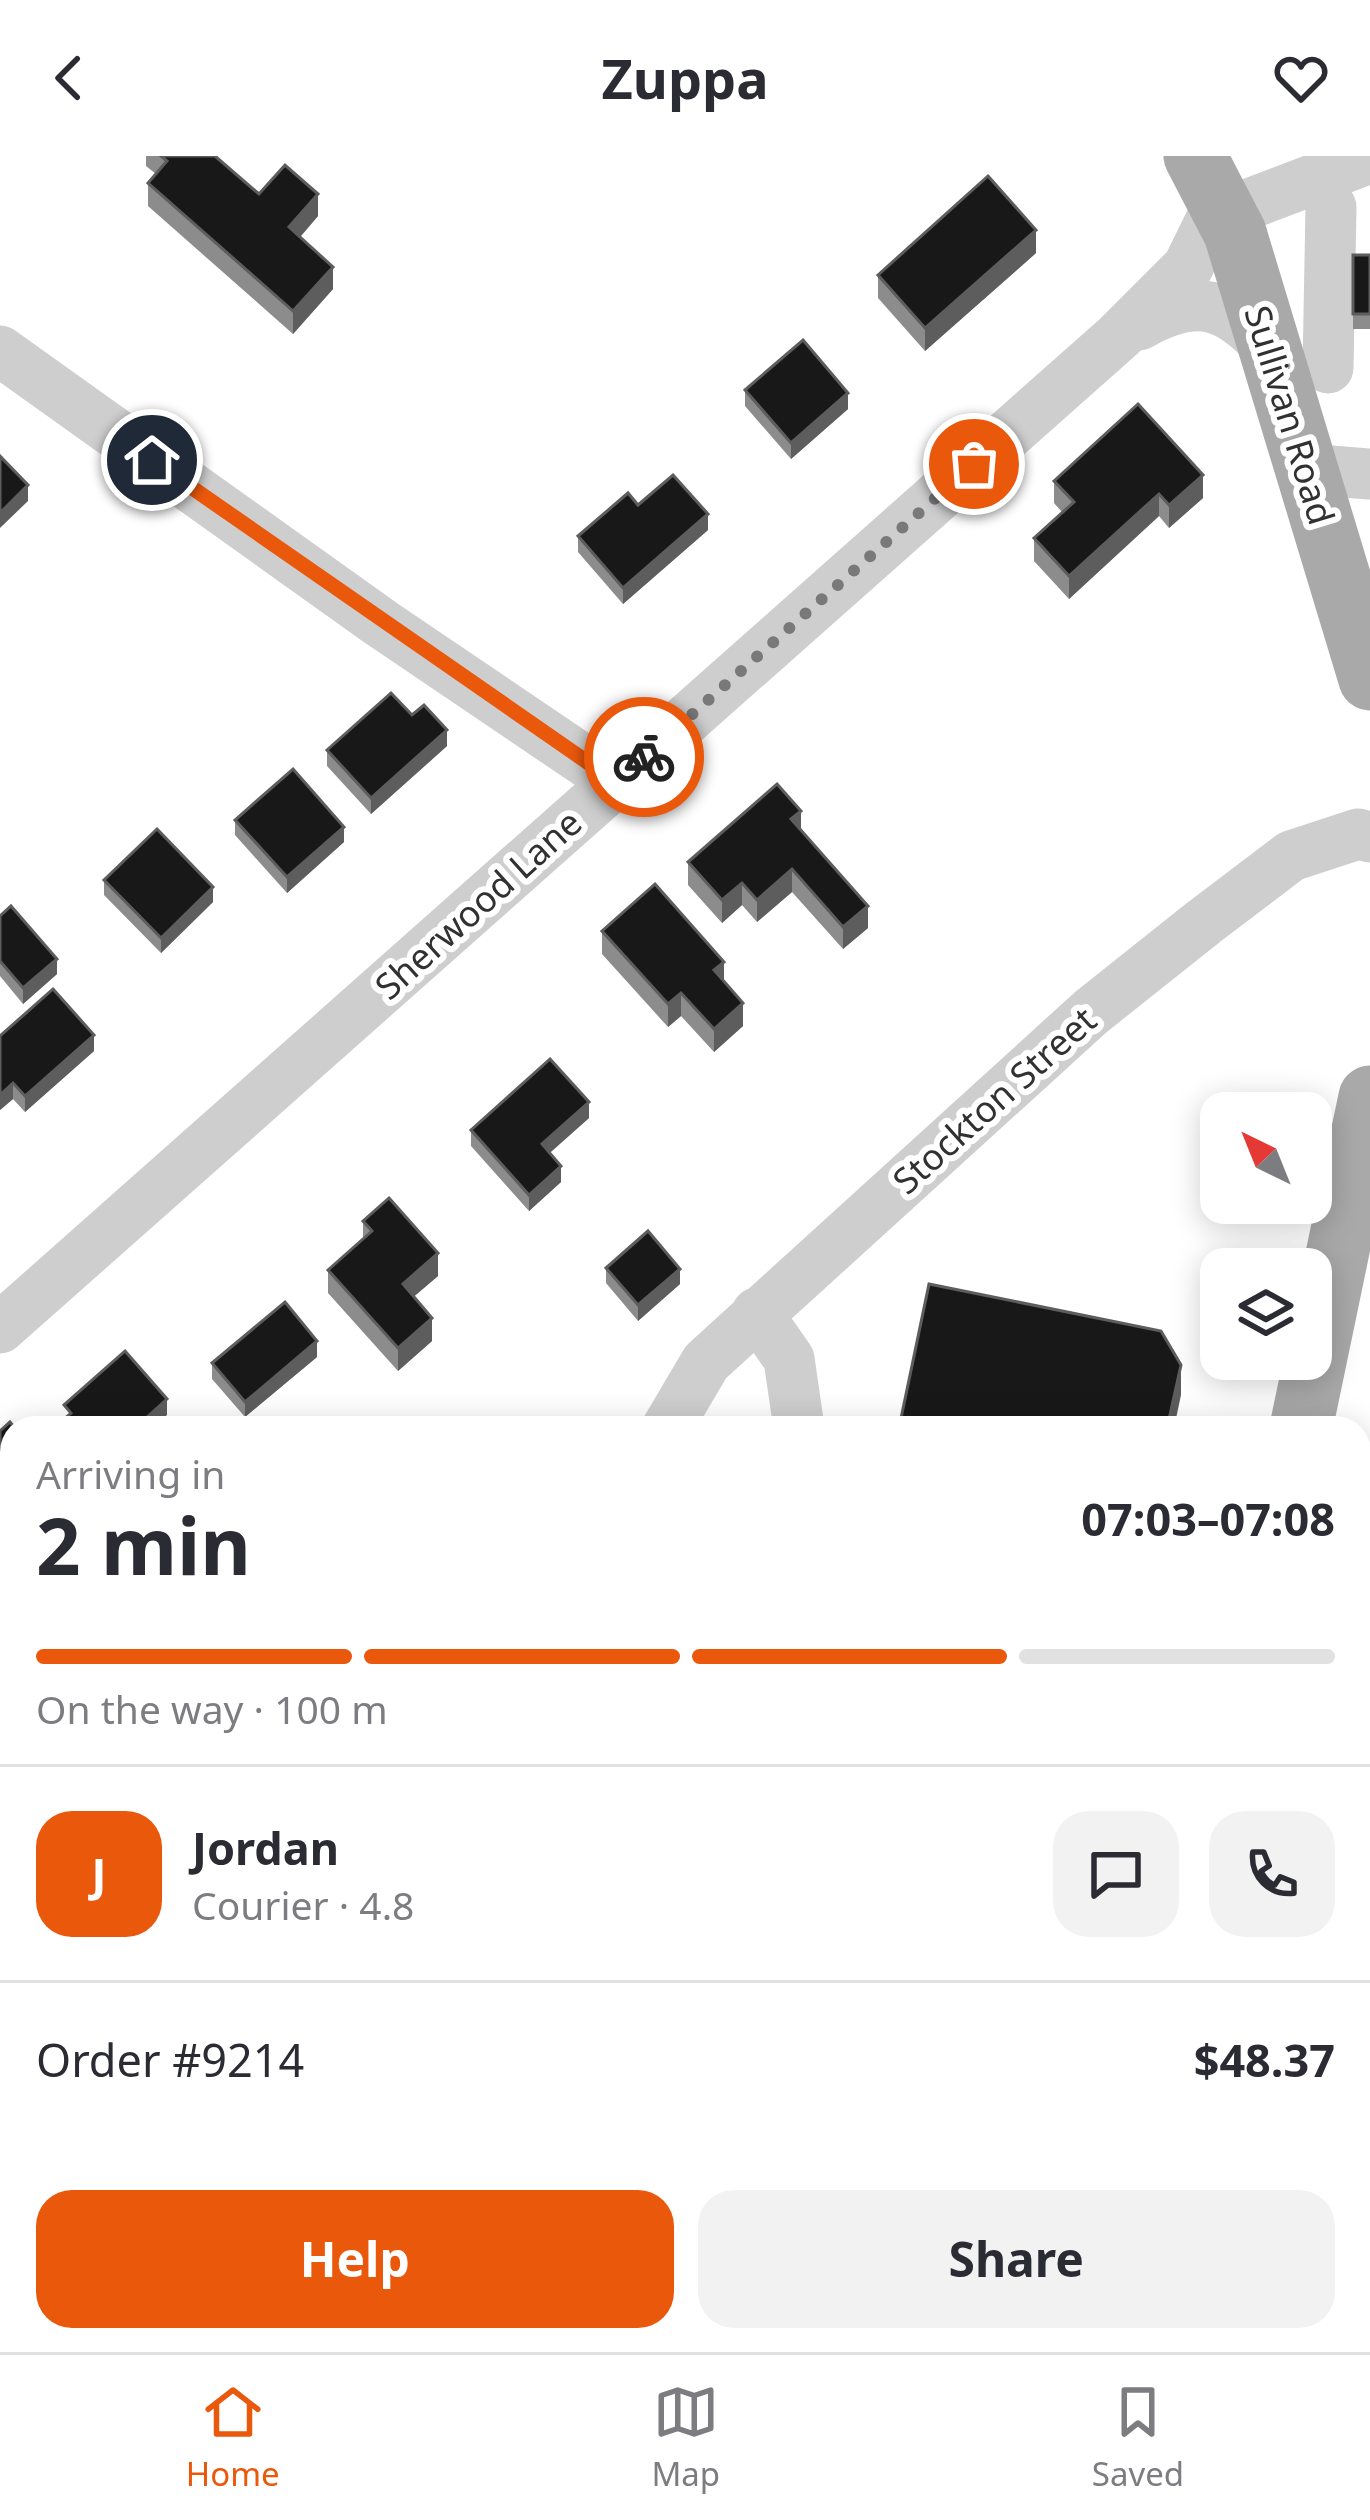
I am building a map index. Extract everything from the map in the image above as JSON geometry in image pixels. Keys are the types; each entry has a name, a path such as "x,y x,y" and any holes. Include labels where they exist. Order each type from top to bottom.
{"main road":[{"name":"Sullivan Road","path":"1219,204 1311,364 1306,469 1370,679"},
{"path":"1304,1416 1370,1097"}],"street":[{"path":"1219,204 1370,158"},
{"path":"1219,204 1351,198 1311,364"},
{"name":"Sherwood Lane","path":"0,1328 1118,337 1188,267 1219,204"},
{"name":"Sherwood Lane","path":"1118,337 1175,306 1201,305 1234,316 1311,364"},
{"path":"0,351 381,623 616,782"},
{"path":"1306,469 1370,474"},
{"name":"Stockton Street","path":"674,1416 706,1362 757,1312 1091,1012 1292,856 1358,834 1370,837"},
{"path":"757,1312 789,1359 797,1416"}],"building":[{"path":"161,156 215,156 259,194 285,165 318,194 289,227 333,267 293,311 148,183 167,161"},
{"path":"988,176 1036,230 925,328 878,275"},
{"path":"1353,255 1370,255 1370,314 1353,314"},
{"path":"803,340 848,393 791,443 745,390"},
{"path":"1138,404 1203,475 1169,505 1159,494 1069,576 1034,538 1074,502 1054,481"},
{"path":"0,456 28,485 0,513"},
{"path":"673,475 708,514 623,588 578,536 628,493 638,505"},
{"path":"391,693 412,715 424,705 447,730 371,798 327,750"},
{"path":"293,769 344,827 287,877 235,820"},
{"path":"777,784 801,811 791,819 868,906 843,927 792,869 757,900 742,883 722,900 688,862"},
{"path":"157,829 213,887 161,938 104,880"},
{"path":"655,884 724,962 714,970 743,1003 714,1029 681,993 668,1004 602,931"},
{"path":"11,906 57,959 23,988 0,961 0,916"},
{"path":"53,989 94,1035 25,1096 13,1083 0,1095 0,1036"},
{"path":"550,1059 589,1102 542,1144 561,1166 529,1195 471,1130"},
{"path":"389,1198 438,1253 403,1284 432,1318 398,1348 328,1270 372,1231 363,1221"},
{"path":"648,1231 680,1269 638,1305 606,1268"},
{"path":"929,1284 1161,1331 1181,1365 1170,1416 902,1416"},
{"path":"285,1302 317,1341 245,1402 212,1363"},
{"path":"125,1351 167,1399 148,1416 68,1416 71,1413 64,1405"}],"way so far":[{"path":"644,757 974,464"}],"route":[{"path":"152,460 616,782 644,757"}]}
